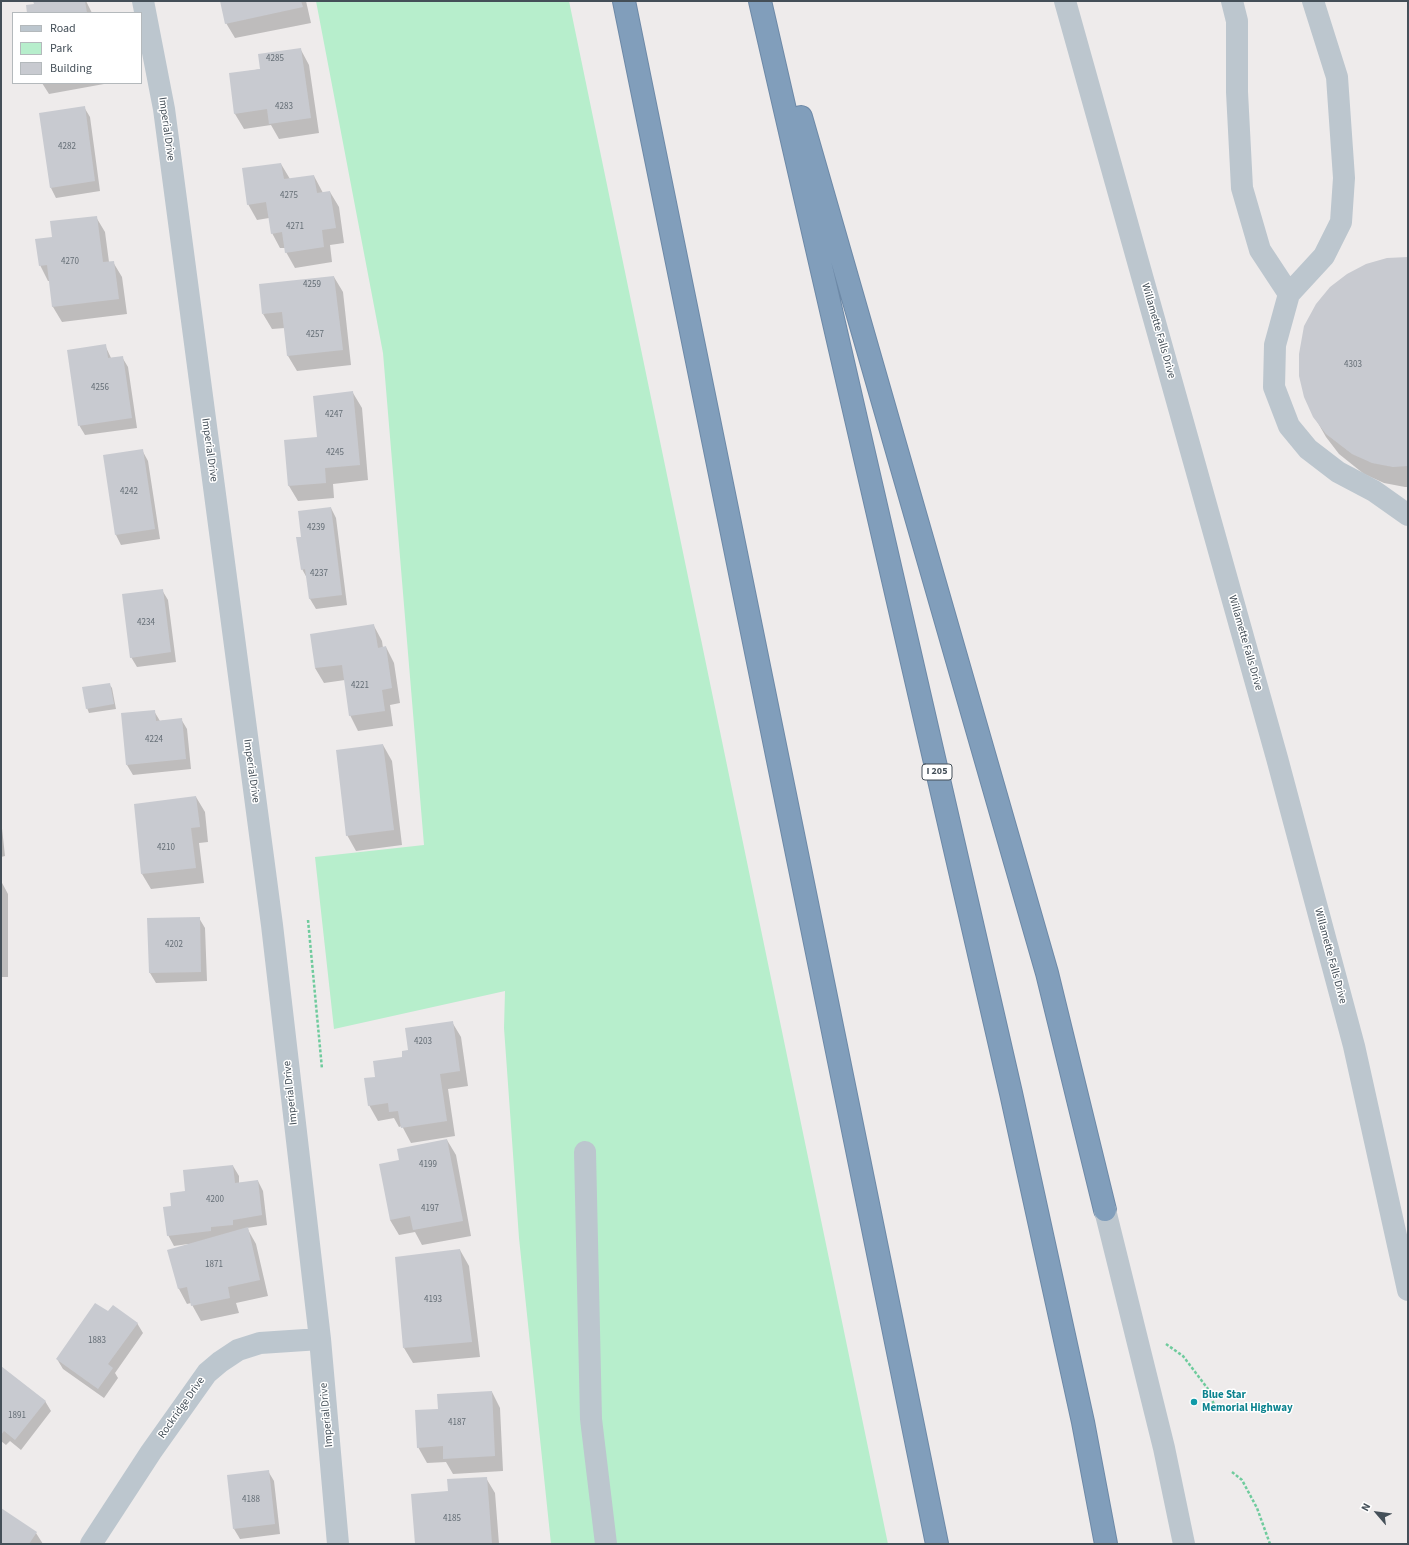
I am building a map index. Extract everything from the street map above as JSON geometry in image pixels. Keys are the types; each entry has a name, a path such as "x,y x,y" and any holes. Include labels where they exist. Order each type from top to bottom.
{"highway":[{"path":"624,1 937,1544"},
{"name":"I 205","path":"760,1 1011,1093 1083,1422 1106,1544"},
{"path":"768,1 1047,972 1105,1210"}],"street":[{"name":"Imperial Drive","path":"143,1 164,109 272,925 320,1339 338,1544"},
{"name":"Willamette Falls Drive","path":"1065,1 1277,758 1354,1046 1408,1290"},
{"path":"1232,1 1237,21 1237,92 1242,188 1260,250 1289,294"},
{"path":"1313,1 1337,77 1344,178 1340,222 1324,256 1289,294 1275,345 1274,387 1289,426 1308,449 1338,472 1374,492 1408,515"},
{"path":"585,1152 591,1419 606,1544"},
{"path":"1105,1210 1164,1448 1184,1544"},
{"name":"Rockridge Drive","path":"91,1544 151,1452 207,1372 238,1350 260,1343 320,1339"}],"path":[{"path":"308,920 322,1069"},
{"path":"1166,1344 1183,1356 1208,1389 1216,1410"},
{"path":"1232,1472 1242,1480 1257,1508 1270,1544"}],"green space":[{"path":"316,1 569,1 888,1544 551,1544 519,1238 504,1028 505,991 334,1029 315,857 424,845 383,353"}],"building":[{"path":"33,1 85,1 87,12 27,12 26,5 34,4"},
{"path":"220,1 301,1 303,7 225,24"},
{"path":"301,48 311,118 269,124 267,109 234,114 229,73 260,69 258,54"},
{"path":"85,106 95,181 50,188 39,113"},
{"path":"281,163 284,179 314,175 317,193 330,191 336,228 322,230 324,247 285,253 282,232 271,234 266,202 247,205 242,168"},
{"path":"97,216 103,262 114,261 119,299 52,307 47,265 39,266 35,239 52,237 50,221"},
{"path":"1408,257 1408,466 1393,467 1372,463 1352,454 1326,434 1313,417 1304,397 1299,376 1299,354 1304,326 1316,304 1330,287 1347,274 1366,264 1387,258"},
{"path":"334,276 343,350 287,356 282,312 262,314 259,284"},
{"path":"106,344 108,358 123,356 132,418 78,426 67,350"},
{"path":"353,391 360,465 325,468 326,483 288,486 284,440 317,437 313,396"},
{"path":"143,449 155,529 115,535 103,455"},
{"path":"331,507 342,595 309,599 305,569 301,570 296,537 301,537 298,511"},
{"path":"163,589 171,652 130,658 122,594"},
{"path":"374,624 378,648 386,646 392,688 382,690 385,711 349,716 342,665 315,668 310,634"},
{"path":"110,683 114,704 86,709 82,687"},
{"path":"155,710 156,721 182,718 186,759 126,765 121,713"},
{"path":"383,744 394,830 346,836 336,750"},
{"path":"196,796 200,827 191,828 196,868 141,874 134,804"},
{"path":"200,917 201,972 149,973 147,918"},
{"path":"453,1021 460,1071 440,1074 447,1121 401,1128 398,1111 389,1112 388,1103 368,1106 364,1078 375,1077 373,1061 402,1057 402,1051 408,1050 405,1028"},
{"path":"447,1139 463,1221 413,1230 410,1216 390,1220 379,1164 399,1160 397,1149"},
{"path":"233,1165 235,1183 258,1180 262,1215 233,1220 233,1225 211,1227 211,1231 167,1236 163,1207 171,1206 170,1193 185,1191 183,1170"},
{"path":"248,1227 260,1280 228,1287 230,1298 191,1306 187,1287 178,1289 167,1250"},
{"path":"460,1249 472,1342 403,1348 395,1257"},
{"path":"95,1303 108,1311 113,1305 138,1323 108,1364 113,1368 98,1389 56,1359"},
{"path":"1,1366 46,1401 15,1440 4,1431 1,1435"},
{"path":"492,1391 495,1456 443,1459 443,1446 417,1448 415,1410 438,1409 437,1394"},
{"path":"269,1470 275,1524 233,1529 227,1475"},
{"path":"487,1477 492,1544 415,1544 411,1494 448,1491 447,1479"},
{"path":"1,1508 37,1532 29,1544 1,1544"}],"place":[{"name":"Blue Star Memorial Highway","path":"1194,1402"}]}
